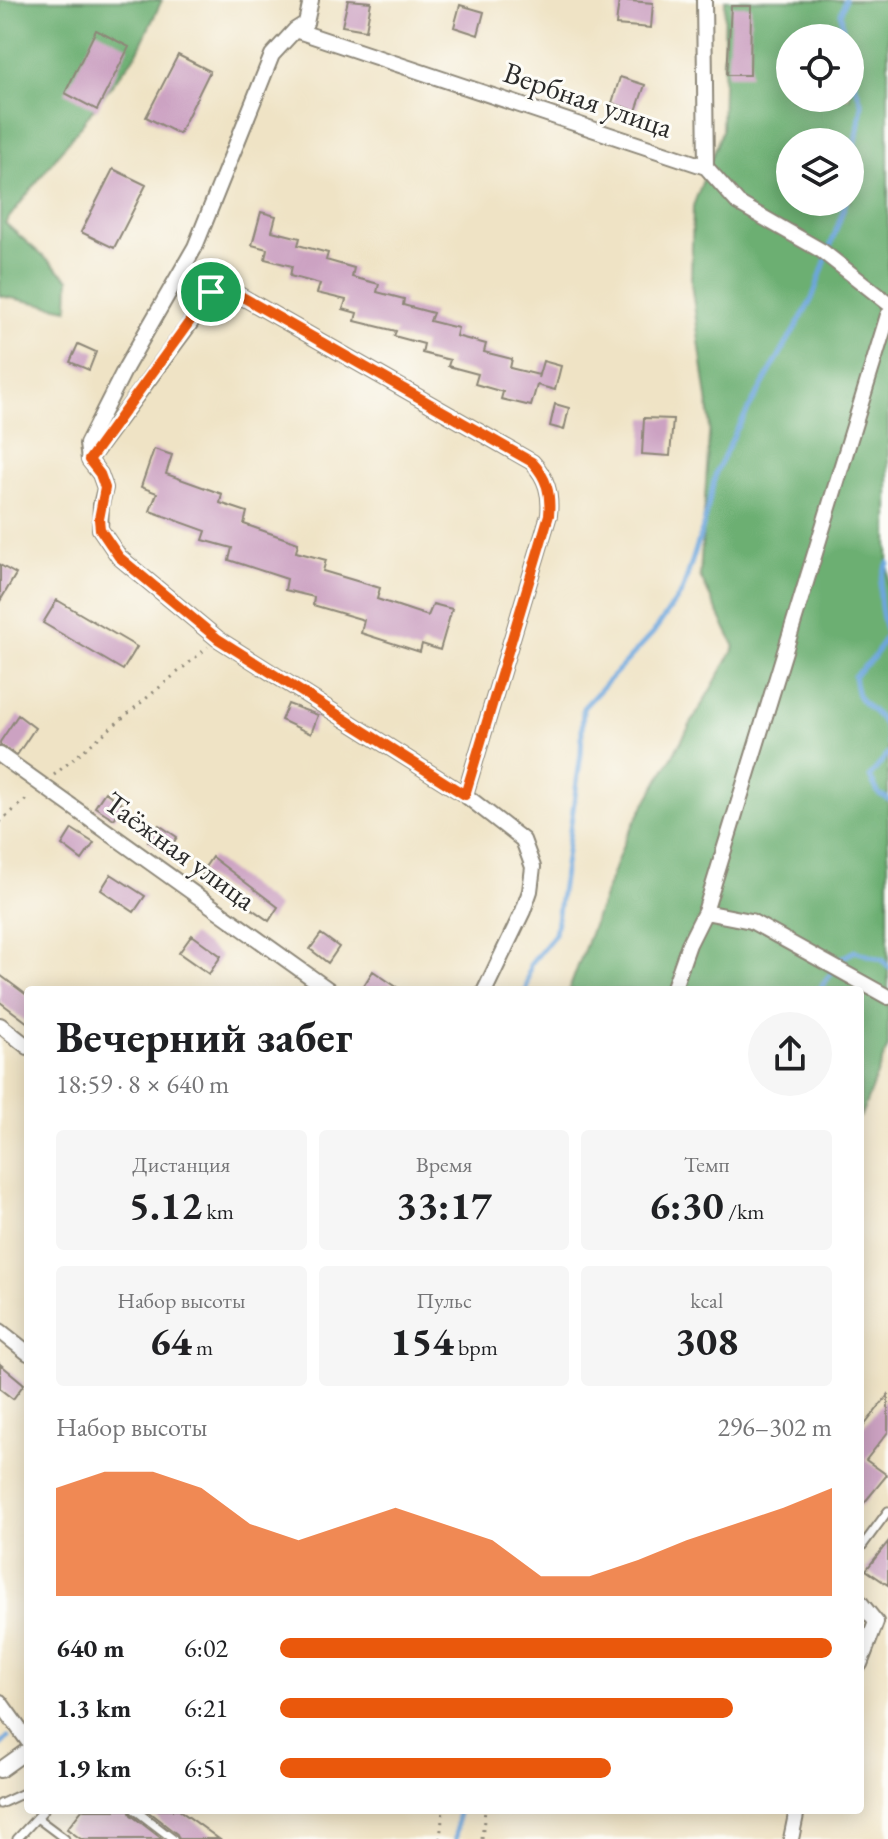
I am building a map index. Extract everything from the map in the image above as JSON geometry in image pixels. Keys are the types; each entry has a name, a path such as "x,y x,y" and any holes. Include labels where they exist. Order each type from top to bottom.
{"street":[{"path":"311,0 306,23 295,30 272,55 195,247 126,367 87,444 89,460 104,481 99,519 106,541 119,557 218,639 465,795 523,840 533,867 530,891 487,986"},
{"name":"Вербная улица","path":"295,30 706,167 704,0"},
{"path":"706,167 738,203 822,251 888,303"},
{"path":"89,460 211,292 217,287 225,287 532,462 547,483 549,515 465,795"},
{"path":"674,986 689,944 705,912 888,315"},
{"name":"Таёжная улица","path":"0,755 323,986"},
{"path":"705,912 751,921 888,997"},
{"path":"0,1025 24,1044"},
{"path":"0,1331 24,1350"},
{"path":"864,1605 882,1619 864,1656"},
{"path":"0,1702 24,1735"},
{"path":"0,1770 24,1753"},
{"path":"791,1839 796,1814"}],"lane":[{"path":"864,1544 888,1511"},
{"path":"0,1804 24,1793"},
{"path":"17,1839 40,1814"},
{"path":"140,1814 173,1839"},
{"path":"37,1818 65,1839"}],"path":[{"path":"0,822 218,639"},
{"path":"440,1839 443,1814"},
{"path":"482,1839 485,1814"}],"green space":[{"path":"0,0 162,0 137,53 5,223 69,279 68,309 0,296"},
{"path":"725,0 888,0 888,1046 864,1108 864,986 570,986 626,837 735,647 700,576 710,420 691,283 693,206 722,131"}],"building":[{"path":"348,0 371,2 366,30 342,26"},
{"path":"619,0 653,3 651,28 616,25"},
{"path":"460,5 484,12 478,35 454,27"},
{"path":"731,6 751,6 750,75 727,75"},
{"path":"96,30 129,47 97,110 65,93"},
{"path":"178,55 210,71 179,134 146,117"},
{"path":"620,77 645,85 636,111 612,103"},
{"path":"113,169 146,185 114,248 81,232"},
{"path":"261,212 276,216 272,231 300,238 298,245 328,253 326,260 354,268 352,277 379,284 377,292 404,299 403,305 433,313 430,321 458,328 456,336 486,344 484,352 512,359 510,368 539,375 543,361 561,366 555,390 537,385 531,406 501,399 503,392 475,384 478,374 448,366 450,360 422,353 424,344 394,336 396,331 355,321 357,313 343,309 346,300 317,293 320,284 290,276 292,266 265,259 267,249 252,245"},
{"path":"78,344 96,352 89,370 70,362"},
{"path":"555,404 569,408 564,430 550,426"},
{"path":"644,418 673,419 670,456 642,454"},
{"path":"154,449 172,455 166,474 222,494 220,503 247,512 244,524 298,543 296,552 326,560 323,571 380,588 377,599 428,616 433,604 452,609 440,650 422,644 420,652 361,633 364,620 313,605 314,597 285,590 287,579 229,560 232,548 203,540 206,531 150,511 157,493 141,487"},
{"path":"0,565 16,574 0,601"},
{"path":"57,600 137,647 123,670 43,623"},
{"path":"288,704 318,715 311,734 281,720"},
{"path":"18,715 35,728 17,755 0,742"},
{"path":"105,792 124,805 114,819 95,807"},
{"path":"159,825 177,837 167,853 148,841"},
{"path":"72,829 94,843 82,860 62,845"},
{"path":"212,857 278,907 269,921 201,873"},
{"path":"111,874 145,896 134,912 101,890"},
{"path":"321,934 339,947 328,963 310,949"},
{"path":"192,935 221,956 209,974 179,953"},
{"path":"373,971 395,986 364,986"},
{"path":"0,975 24,993 24,1020 0,1002"},
{"path":"0,1364 24,1384 13,1399 0,1389"},
{"path":"888,1395 888,1432 866,1460 887,1475 864,1503 864,1426"},
{"path":"888,1542 888,1585 866,1570"},
{"path":"79,1814 131,1814 162,1839 81,1839 67,1829"},
{"path":"151,1814 185,1814 219,1839 179,1839"}],"waterway":[{"path":"842,24 841,13 845,0"},
{"path":"858,128 861,112"},
{"path":"527,986 530,965 555,934 581,754 583,708 653,633 682,592 704,524 716,472 736,431 812,299 841,216"},
{"path":"888,563 881,580 880,597 887,634 874,657 854,676 858,695 881,720 888,743"},
{"path":"888,753 870,777 879,794 888,799"},
{"path":"822,986 842,958 855,951 882,960 888,967"},
{"path":"0,1746 8,1737"},
{"path":"456,1839 458,1814"}],"route":[{"path":"217,287 225,287 532,462 547,483 549,515 465,795 218,639 119,557 106,541 99,519 104,481 89,460 211,292 217,287"}]}
